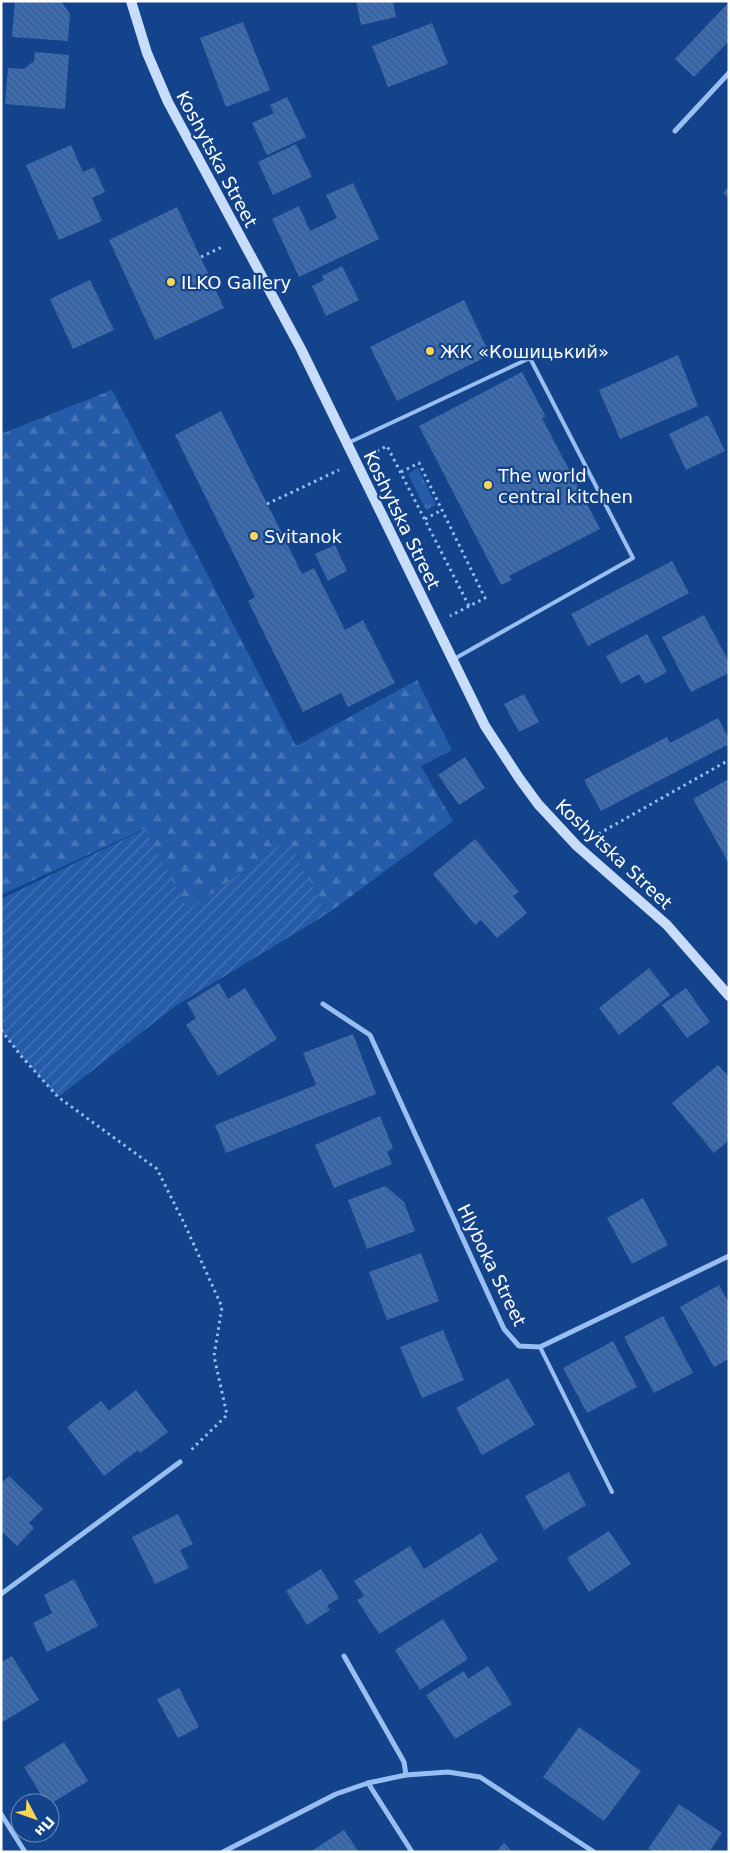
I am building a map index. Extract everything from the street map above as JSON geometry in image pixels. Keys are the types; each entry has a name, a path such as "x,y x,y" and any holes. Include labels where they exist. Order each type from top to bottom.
{"street":[{"name":"Koshytska Street","path":"131,1 146,53 168,102 301,349 485,726 538,804 578,846 666,925 729,996"},
{"path":"675,131 729,73"},
{"name":"Hlyboka Street","path":"323,1004 370,1035 504,1329 519,1346 540,1347"},
{"path":"540,1347 729,1256"},
{"path":"1,1594 180,1462"},
{"path":"344,1656 404,1762 406,1776"},
{"path":"223,1852 336,1794 368,1783 406,1776 448,1772 480,1777 594,1852"},
{"path":"368,1783 412,1852"},
{"path":"1,1814 25,1852"}],"lane":[{"path":"346,444 530,358 633,558 452,660"},
{"path":"540,1347 612,1492"}],"path":[{"path":"201,257 218,249"},
{"path":"267,504 388,446 469,606"},
{"path":"401,472 419,463 485,598 449,617"},
{"path":"425,519 442,510"},
{"path":"578,846 729,760"},
{"path":"1,1030 22,1058 58,1097 157,1169 222,1307 214,1356 227,1415 180,1462"}],"green space":[{"path":"112,390 296,746 417,680 452,750 421,766 453,821 327,914 288,840 188,911 144,829 1,895 1,434"},
{"path":"418,468 436,505 426,510 408,474"},
{"path":"145,829 188,910 288,840 327,914 177,1005 58,1097 22,1057 1,1030 1,899"}],"building":[{"path":"15,1 61,1 70,14 68,41 12,37"},
{"path":"356,1 393,1 396,17 361,25"},
{"path":"729,2 729,41 694,77 675,59"},
{"path":"243,22 270,90 226,107 200,38"},
{"path":"432,23 448,64 388,87 372,46"},
{"path":"35,52 69,55 65,109 5,104 8,68 24,69 34,61"},
{"path":"287,97 306,137 267,155 252,123 274,113 270,105"},
{"path":"296,144 312,177 273,195 258,162"},
{"path":"71,145 83,172 94,167 105,192 92,198 102,221 59,240 26,165"},
{"path":"353,183 379,239 299,277 272,219 299,206 310,231 337,218 326,195"},
{"path":"729,187 729,198 723,193"},
{"name":"ILKO Gallery","path":"177,207 224,308 155,340 109,240"},
{"path":"342,266 359,300 326,316 312,286 324,280 322,276"},
{"path":"90,280 114,330 73,349 50,299"},
{"name":"ЖК «Кошицький»","path":"464,300 490,355 397,401 370,347"},
{"path":"678,355 698,406 620,439 599,390"},
{"path":"522,372 546,417 542,418 600,529 509,576 512,580 501,585 419,426"},
{"name":"Svitanok","path":"221,411 302,574 314,568 345,630 363,620 395,683 348,707 341,693 303,712 248,601 255,597 175,435"},
{"path":"708,415 725,451 686,470 669,434"},
{"path":"335,545 347,571 328,581 315,554"},
{"path":"672,561 689,593 588,646 571,614"},
{"path":"704,615 729,662 729,673 691,692 662,637"},
{"path":"647,634 667,672 645,684 639,674 621,684 606,656"},
{"path":"524,694 539,722 519,732 504,704"},
{"path":"718,718 729,739 729,744 601,811 584,780 667,737 670,743"},
{"path":"465,757 485,788 459,805 438,775"},
{"path":"729,779 729,864 693,799"},
{"path":"475,839 519,892 513,896 527,913 497,938 481,920 475,925 433,874"},
{"path":"649,968 670,995 619,1035 599,1008"},
{"path":"219,983 228,999 245,988 277,1039 218,1076 186,1025 196,1018 187,1003"},
{"path":"686,988 710,1022 687,1038 662,1005"},
{"path":"353,1034 376,1094 226,1153 215,1125 316,1085 303,1053"},
{"path":"718,1065 729,1077 729,1140 714,1153 672,1103"},
{"path":"380,1116 393,1148 387,1152 392,1164 334,1188 315,1145"},
{"path":"385,1186 404,1202 415,1231 367,1249 348,1200"},
{"path":"643,1198 668,1245 632,1264 607,1218"},
{"path":"421,1253 439,1301 387,1320 369,1272"},
{"path":"719,1285 729,1303 729,1359 714,1367 680,1307"},
{"path":"663,1316 693,1373 654,1393 624,1337"},
{"path":"443,1330 464,1380 422,1398 400,1347"},
{"path":"613,1341 637,1387 587,1413 563,1368"},
{"path":"508,1378 535,1425 482,1455 456,1408"},
{"path":"136,1390 168,1432 140,1453 138,1450 104,1476 67,1427 101,1401 109,1411"},
{"path":"569,1472 586,1505 544,1530 525,1496"},
{"path":"9,1476 43,1509 29,1523 34,1528 17,1546 1,1531 1,1483"},
{"path":"178,1514 193,1544 180,1550 189,1568 155,1584 132,1537"},
{"path":"609,1531 631,1564 589,1592 567,1558"},
{"path":"481,1533 498,1560 379,1634 357,1600 364,1596 354,1581 410,1546 424,1569"},
{"path":"321,1569 339,1598 327,1606 330,1610 307,1625 286,1591"},
{"path":"74,1579 98,1626 47,1652 33,1623 52,1613 44,1595"},
{"path":"443,1619 468,1659 420,1690 395,1650"},
{"path":"12,1656 39,1700 1,1723 1,1662"},
{"path":"488,1666 512,1704 455,1739 426,1695 464,1671 468,1679"},
{"path":"179,1688 199,1727 178,1738 157,1699"},
{"path":"579,1727 641,1771 604,1821 543,1777"},
{"path":"64,1742 88,1781 60,1798 60,1793 40,1793 24,1767"},
{"path":"679,1804 722,1833 709,1852 653,1852 648,1849"},
{"path":"344,1830 359,1852 310,1852"},
{"path":"504,1843 512,1852 496,1852"}],"place":[{"name":"ILKO Gallery","path":"171,282"},
{"name":"ЖК «Кошицький»","path":"430,351"},
{"name":"The world central kitchen","path":"488,485"},
{"name":"Svitanok","path":"254,536"}]}
